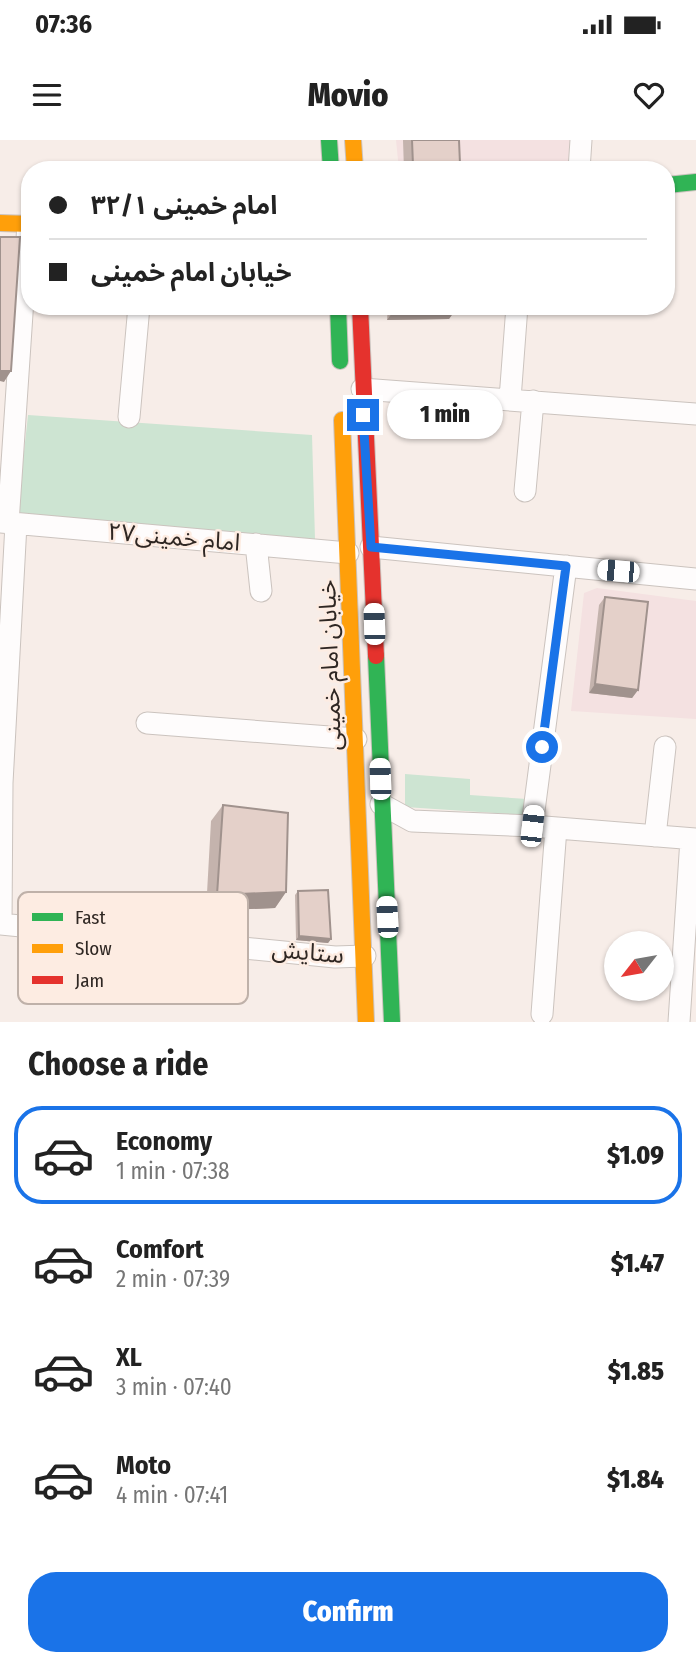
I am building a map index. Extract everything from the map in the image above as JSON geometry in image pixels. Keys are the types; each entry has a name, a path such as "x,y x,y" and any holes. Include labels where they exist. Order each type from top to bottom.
{"main road":[{"path":"329,140 330,161"},
{"path":"353,140 354,161"},
{"path":"675,183 696,182"},
{"path":"0,223 21,224"},
{"path":"338,315 340,375"},
{"name":"خیابان امام خمینی","path":"360,315 392,1022"},
{"name":"خیابان امام خمینی","path":"341,402 366,1022"}],"street":[{"path":"580,161 581,140"},
{"path":"0,924 8,523 23,315"},
{"path":"129,417 138,315"},
{"path":"510,399 516,315"},
{"path":"362,389 696,414"},
{"path":"525,491 533,401"},
{"name":"امام خمینی۲۷","path":"8,523 348,553"},
{"path":"256,544 261,591"},
{"path":"371,547 696,579"},
{"path":"532,826 566,566"},
{"path":"147,723 356,740"},
{"path":"655,836 665,747"},
{"path":"381,804 411,821 532,826 693,839 679,1022"},
{"path":"383,838 411,821"},
{"path":"541,1014 556,828"},
{"name":"ستایش","path":"0,924 18,926"},
{"name":"ستایش","path":"248,948 335,957 365,956"}],"shaded area":[{"path":"396,140 576,140 573,161 398,161"},
{"path":"597,588 696,601 696,719 571,711 584,593"}],"green space":[{"path":"28,415 312,435 315,539 17,516"},
{"path":"405,774 470,779 470,795 527,799 525,815 405,807"}],"building":[{"path":"412,140 459,140 460,161 413,161"},
{"path":"0,237 20,237 11,371 0,371"},
{"path":"605,597 648,602 638,690 595,684"},
{"path":"223,805 288,813 286,892 217,892"},
{"path":"328,890 331,939 299,936 298,891"}],"traffic: fast":[{"path":"329,140 330,161"},
{"path":"675,184 696,182"},
{"path":"338,315 340,361"},
{"path":"376,656 392,1022"}],"traffic: slow":[{"path":"353,140 354,161"},
{"path":"0,223 21,224"},
{"path":"342,420 366,1022"}],"traffic: jam":[{"path":"360,315 376,656"}],"route":[{"path":"363,415 371,547 566,566 542,747"}]}
